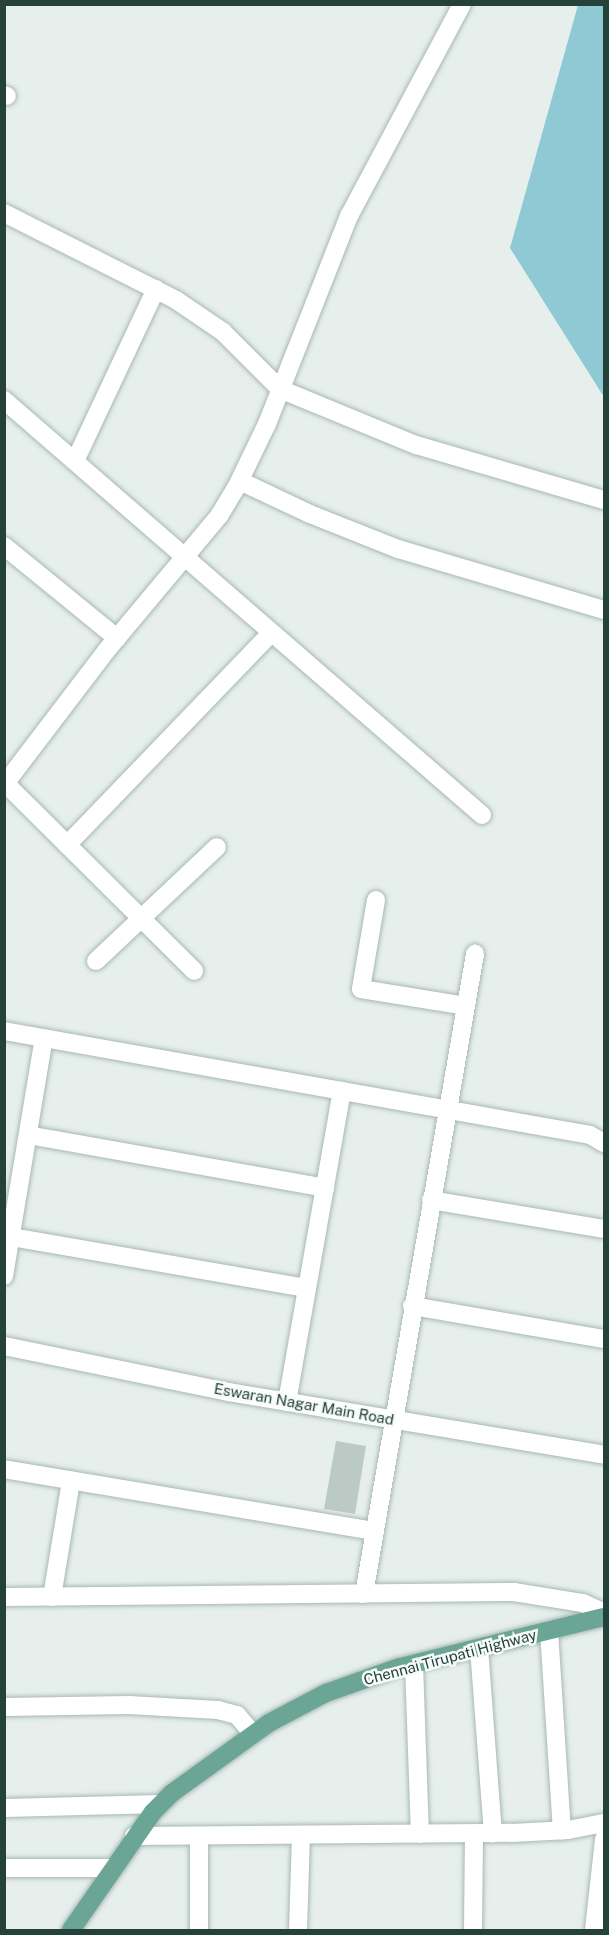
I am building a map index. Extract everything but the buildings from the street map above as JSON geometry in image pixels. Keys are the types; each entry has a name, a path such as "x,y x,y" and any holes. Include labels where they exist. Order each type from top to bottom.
{"main road":[{"name":"Chennai Tirupati Highway","path":"71,1930 134,1836 161,1804 253,1734 326,1694 414,1664 604,1615"}],"street":[{"path":"194,971 5,784 117,638 185,557 240,481 280,389 349,216 462,4"},
{"path":"4,213 156,289 223,332 280,389 416,445 604,500"},
{"path":"75,461 156,289"},
{"path":"4,400 482,815"},
{"path":"240,481 398,549 604,610"},
{"path":"4,546 117,638"},
{"path":"67,845 271,633"},
{"path":"96,961 217,847"},
{"path":"376,900 361,989 466,1006"},
{"path":"364,1594 392,1420 475,954"},
{"path":"4,1031 590,1135 604,1143"},
{"path":"4,1276 44,1038"},
{"path":"287,1402 342,1091"},
{"path":"28,1135 325,1188"},
{"path":"431,1200 604,1229"},
{"path":"11,1237 307,1288"},
{"path":"412,1306 604,1339"},
{"name":"Eswaran Nagar Main Road","path":"4,1346 287,1402 604,1455"},
{"path":"4,1469 375,1531"},
{"path":"52,1597 71,1481"},
{"path":"4,1597 514,1592 583,1603 604,1615"},
{"path":"549,1631 562,1831"},
{"path":"479,1648 493,1833"},
{"path":"414,1664 420,1834"},
{"path":"4,1707 120,1705 218,1710 237,1715 253,1734"},
{"path":"4,1808 161,1804"},
{"path":"134,1836 474,1834 562,1831 604,1823"},
{"path":"473,1930 474,1834"},
{"path":"298,1930 301,1835"},
{"path":"199,1836 199,1930"},
{"path":"594,1930 604,1845"},
{"path":"4,1868 113,1868"}],"water":[{"path":"578,5 604,5 604,397 510,248"}]}
